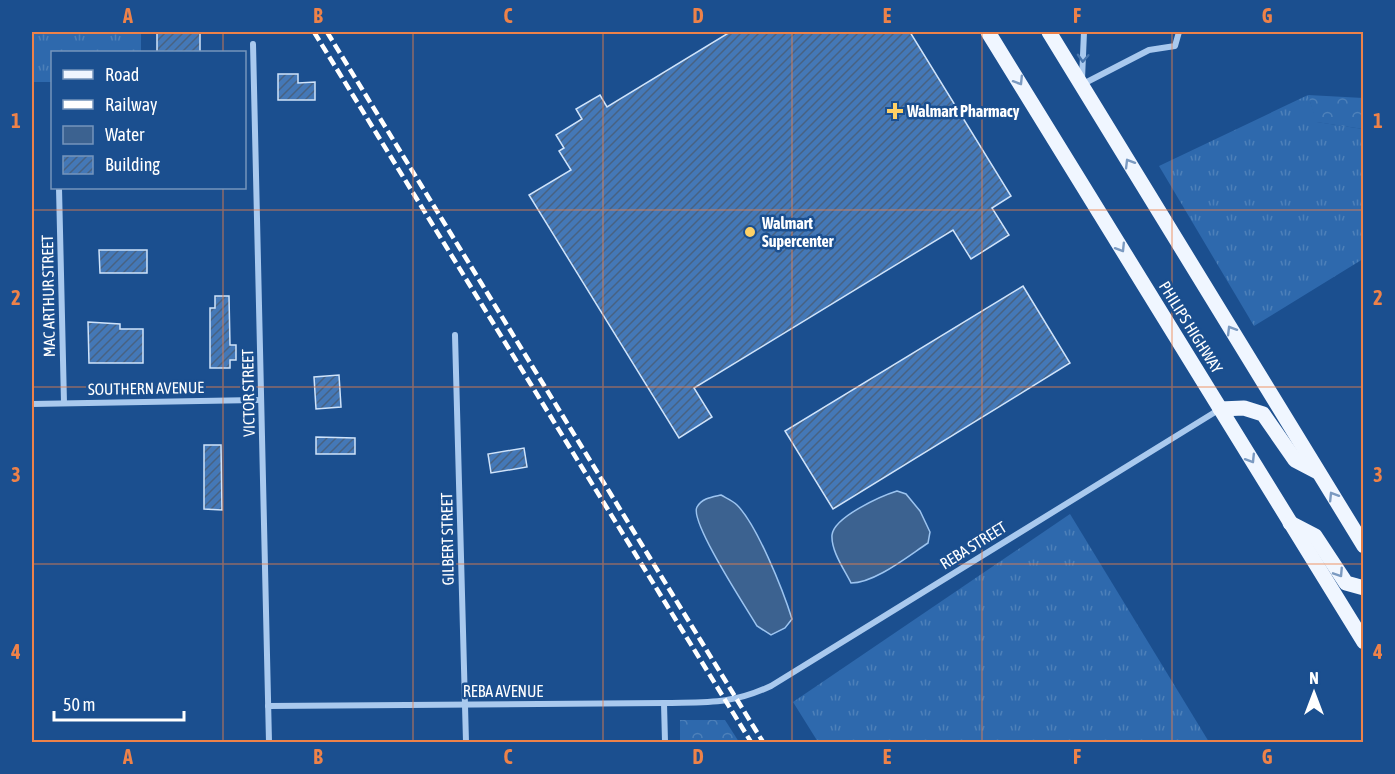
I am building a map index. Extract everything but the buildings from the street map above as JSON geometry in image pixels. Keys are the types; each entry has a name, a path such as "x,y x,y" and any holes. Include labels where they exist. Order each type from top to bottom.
{"main road":[{"name":"PHILIPS HIGHWAY","path":"988,32 1364,642"},
{"name":"PHILIPS HIGHWAY","path":"1049,32 1364,546"},
{"path":"1220,409 1244,408 1263,414 1295,460 1318,472"},
{"path":"1290,523 1315,536 1346,583 1364,588"}],"street":[{"path":"1081,85 1084,32"},
{"path":"1081,85 1149,50 1176,46 1179,32"},
{"name":"VICTOR STREET","path":"254,44 269,742"},
{"name":"MAC ARTHUR STREET","path":"59,189 64,403"},
{"name":"GILBERT STREET","path":"455,335 466,742"},
{"name":"SOUTHERN AVENUE","path":"32,404 261,400"},
{"name":"REBA STREET","path":"738,700 771,686 1220,409"},
{"name":"REBA AVENUE","path":"268,706 664,704 738,700"},
{"path":"664,704 665,742"}],"green space":[{"path":"32,32 141,32 141,51 51,51 51,82 32,82"},
{"path":"1308,95 1317,122 1363,129 1363,259 1254,326 1159,166"},
{"path":"1308,95 1363,98 1363,129 1316,122"},
{"path":"1070,514 1209,742 818,742 793,702"},
{"path":"680,720 725,720 739,742 680,742"}],"water":[{"path":"897,491 906,494 920,511 930,532 928,543 881,574 851,583 838,560 832,541 835,528 859,508"},
{"path":"721,495 737,505 753,527 776,575 788,607 792,619 785,628 771,635 757,626 720,565 697,515 699,504 711,497"}],"railway":[{"path":"314,32 751,742"},
{"path":"327,32 763,742"}],"place":[{"name":"Walmart Pharmacy","path":"895,111"},
{"name":"Walmart Supercenter","path":"750,232"}]}
